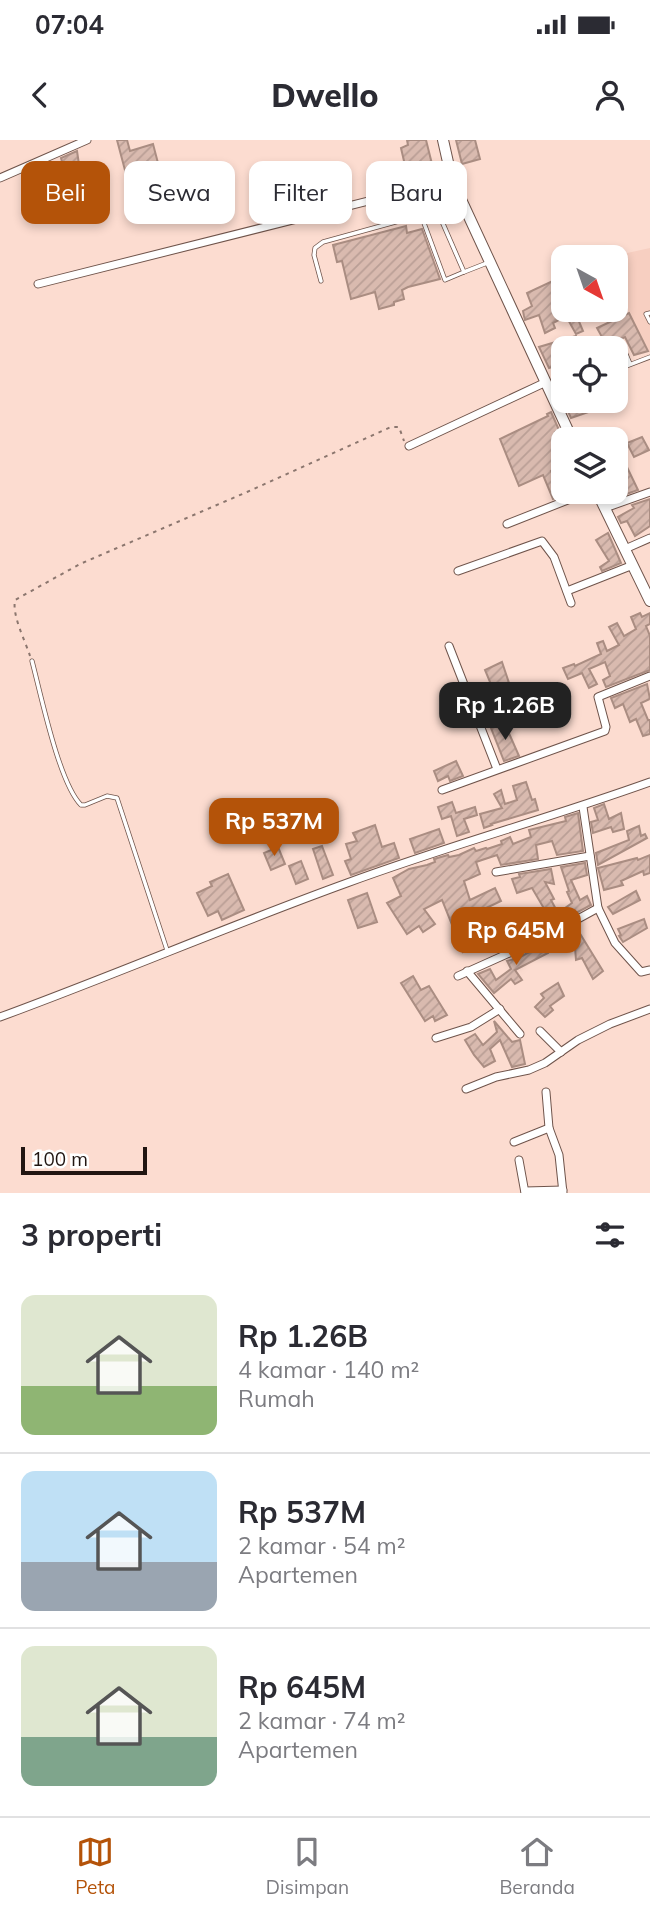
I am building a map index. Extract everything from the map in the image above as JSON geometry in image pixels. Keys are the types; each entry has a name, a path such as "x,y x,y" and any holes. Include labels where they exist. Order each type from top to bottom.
{"street":[{"path":"0,177 86,140"},
{"path":"443,140 448,161"},
{"path":"38,284 366,202"},
{"path":"467,211 566,427"},
{"path":"410,446 544,383"},
{"path":"605,508 650,492"},
{"path":"507,524 558,504"},
{"path":"603,504 650,601"},
{"path":"625,549 650,538"},
{"path":"458,570 542,541 554,557 571,603"},
{"path":"567,591 633,565"},
{"path":"449,646 498,769"},
{"path":"442,790 605,731 598,697 650,676"},
{"path":"0,1017 350,881 583,807 650,782"},
{"path":"583,807 598,908 615,943 636,969 640,972 650,970"},
{"path":"496,872 590,856"},
{"path":"458,976 544,937 598,908"},
{"path":"467,971 520,1034"},
{"path":"436,1038 471,1027 500,1009"},
{"path":"466,1089 496,1077 529,1070 578,1040 650,1009"},
{"path":"540,1031 561,1052"},
{"path":"519,1160 525,1192 563,1191 558,1155 549,1128 546,1092"},
{"path":"514,1142 549,1128"}],"lane":[{"path":"321,281 314,255 317,246 388,224"},
{"path":"424,224 445,280 491,261"},
{"path":"443,224 464,272"},
{"path":"650,313 646,314 650,322"},
{"path":"628,359 630,364 650,357"},
{"path":"32,661 62,769 77,801 85,805 107,796 117,798 167,952"}],"path":[{"path":"32,661 14,604 19,598 80,564 391,427 399,427 404,442 410,446"}],"shaded area":[{"path":"650,248 650,353 628,312 628,253"}],"building":[{"path":"117,140 127,140 130,151 153,144 157,161 124,161 124,166"},
{"path":"407,140 426,140 431,161 404,161 401,148 408,145"},
{"path":"456,140 475,140 480,159 467,163 461,161"},
{"path":"77,151 78,161 62,161 61,158"},
{"path":"406,226 407,233 422,229 440,279 408,287 402,290 404,299 379,309 375,292 351,299 342,261 337,262 333,245"},
{"path":"551,282 551,322 555,322 555,328 545,333 539,315 525,320 523,311 532,306 527,293"},
{"path":"628,313 648,351 634,355 628,343 628,336 601,336 597,328 610,322 628,322"},
{"path":"569,322 579,322 583,331 576,334"},
{"path":"551,343 551,367 549,368 539,347"},
{"path":"551,412 558,427 551,427 551,494 543,475 519,486 500,439 548,416"},
{"path":"569,413 586,413 571,418"},
{"path":"642,437 649,450 634,457 628,443"},
{"path":"628,469 638,490 628,494"},
{"path":"650,499 650,526 635,536 627,521 621,523 618,517 634,508 632,505"},
{"path":"608,533 621,563 602,571 600,567 609,561 596,540"},
{"path":"640,613 642,617 650,613 650,624 646,626 650,636 650,670 606,687 603,680 610,676 605,662 589,669 597,684 589,688 582,673 568,679 563,668 574,664 575,666 601,654 597,643 603,641 607,651 619,645 609,627 617,623 624,636 636,629 631,617"},
{"path":"502,662 516,704 502,711 485,670"},
{"path":"647,684 650,699 641,703 650,720 650,734 643,736 636,719 630,722 623,704 615,708 611,698"},
{"path":"504,722 519,756 504,761 491,728"},
{"path":"456,761 463,776 450,781 448,776 438,781 434,771"},
{"path":"526,782 538,810 484,828 480,814 502,808 494,794 501,790 505,804 517,800 513,786"},
{"path":"452,802 456,813 475,807 477,815 464,819 469,832 457,836 451,816 442,819 438,807"},
{"path":"604,804 609,819 621,813 624,829 613,832 611,827 593,833 591,822 598,820 594,808"},
{"path":"578,813 583,851 557,855 552,841 536,845 538,859 501,865 497,855 476,862 480,874 464,881 470,900 495,888 501,901 484,909 494,928 474,939 476,945 463,952 442,900 424,909 435,924 423,932 419,926 407,934 387,903 401,896 393,878 409,869 474,848 476,851 487,849 502,844 501,841 510,837 513,844 531,837 529,830 566,821 565,817"},
{"path":"375,825 382,847 394,843 399,858 351,875 345,861 351,859 346,844 357,841 353,833"},
{"path":"639,826 641,836 645,834 647,838 598,865 596,853 629,840 627,831"},
{"path":"439,829 444,843 415,853 410,839"},
{"path":"322,846 333,875 323,879 313,849"},
{"path":"278,847 285,864 271,870 264,853"},
{"path":"650,855 650,873 644,875 643,871 621,881 623,885 604,890 598,868"},
{"path":"301,861 308,879 296,884 289,866"},
{"path":"585,863 587,875 571,880 580,900 587,896 591,905 531,937 527,929 549,917 532,888 517,893 512,879 520,877 519,874 551,869 554,884 545,882 558,913 572,903 561,867"},
{"path":"228,874 244,910 222,920 218,911 208,916 197,893 212,886 210,882"},
{"path":"636,891 640,900 613,914 608,907"},
{"path":"367,893 377,922 358,928 348,900"},
{"path":"644,919 647,928 623,942 618,929"},
{"path":"579,932 603,971 593,979 582,958 576,960 574,935"},
{"path":"559,937 561,942 547,950 548,953 515,970 522,980 515,984 511,979 494,993 478,974 490,969 496,980 511,969 507,961"},
{"path":"413,976 421,990 429,986 447,1015 435,1021 433,1016 425,1021 401,983"},
{"path":"558,983 564,996 550,1006 553,1010 545,1017 535,1007 544,998 541,994"},
{"path":"494,1021 512,1042 520,1040 525,1064 512,1067 500,1040 490,1049 495,1061 484,1067 474,1055 465,1040 475,1034 483,1045 497,1032"}]}
